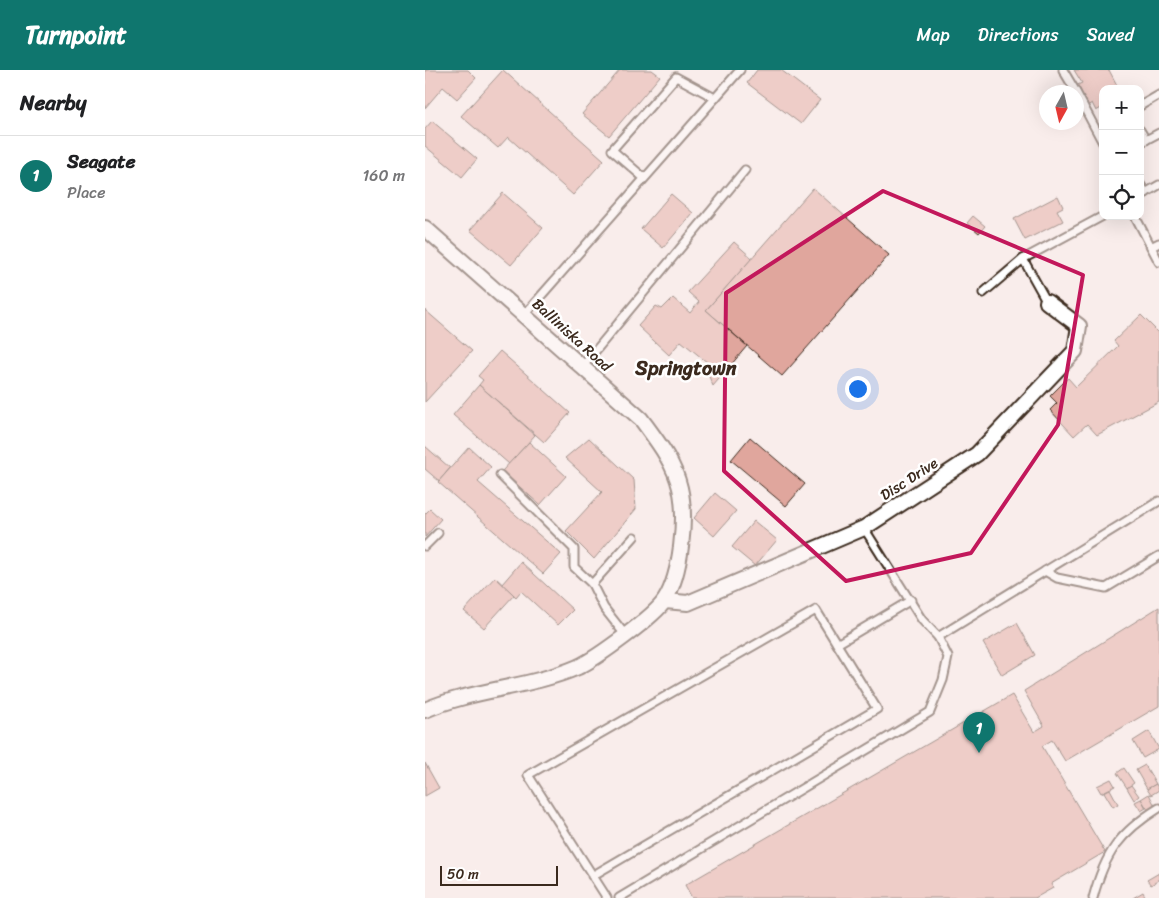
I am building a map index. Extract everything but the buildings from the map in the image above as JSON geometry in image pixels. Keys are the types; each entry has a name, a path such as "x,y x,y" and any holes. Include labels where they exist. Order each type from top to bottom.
{"street":[{"name":"Balliniska Road","path":"425,228 525,314 641,420 667,454 680,488 683,520 677,568 665,601 625,636 579,666 538,680 443,702 425,710"},
{"name":"Disc Drive","path":"665,601 688,603 864,528 977,454 1075,351 1079,326 1047,302"}],"lane":[{"path":"525,314 740,70"},
{"path":"1063,70 1071,85"},
{"path":"644,178 612,150 676,77 715,98"},
{"path":"1144,104 1159,95"},
{"path":"1084,108 1099,136"},
{"path":"1144,140 1159,133"},
{"path":"583,366 745,170"},
{"path":"1144,193 1159,184"},
{"path":"983,293 1023,259 1099,218"},
{"path":"1137,220 1159,262"},
{"path":"1151,247 1159,243"},
{"path":"1023,259 1047,302"},
{"path":"500,475 574,550 575,567 592,584 604,608 625,636"},
{"path":"938,637 1159,501"},
{"path":"619,898 930,712 943,680 947,657 938,637 922,620 864,528"},
{"path":"425,546 438,533"},
{"path":"592,584 634,537"},
{"path":"1045,571 1057,578 1106,588 1159,556"},
{"path":"837,644 911,600"},
{"path":"592,876 877,710 816,610 528,775 592,876 607,898"},
{"path":"1093,898 1108,856 1129,828 1159,808"}],"highlighted area":[{"path":"883,191 1083,275 1058,425 971,553 846,581 724,471 726,293"}],"place":[{"name":"Seagate","path":"979,753"}],"district":[{"name":"Springtown","path":"686,368"}]}
